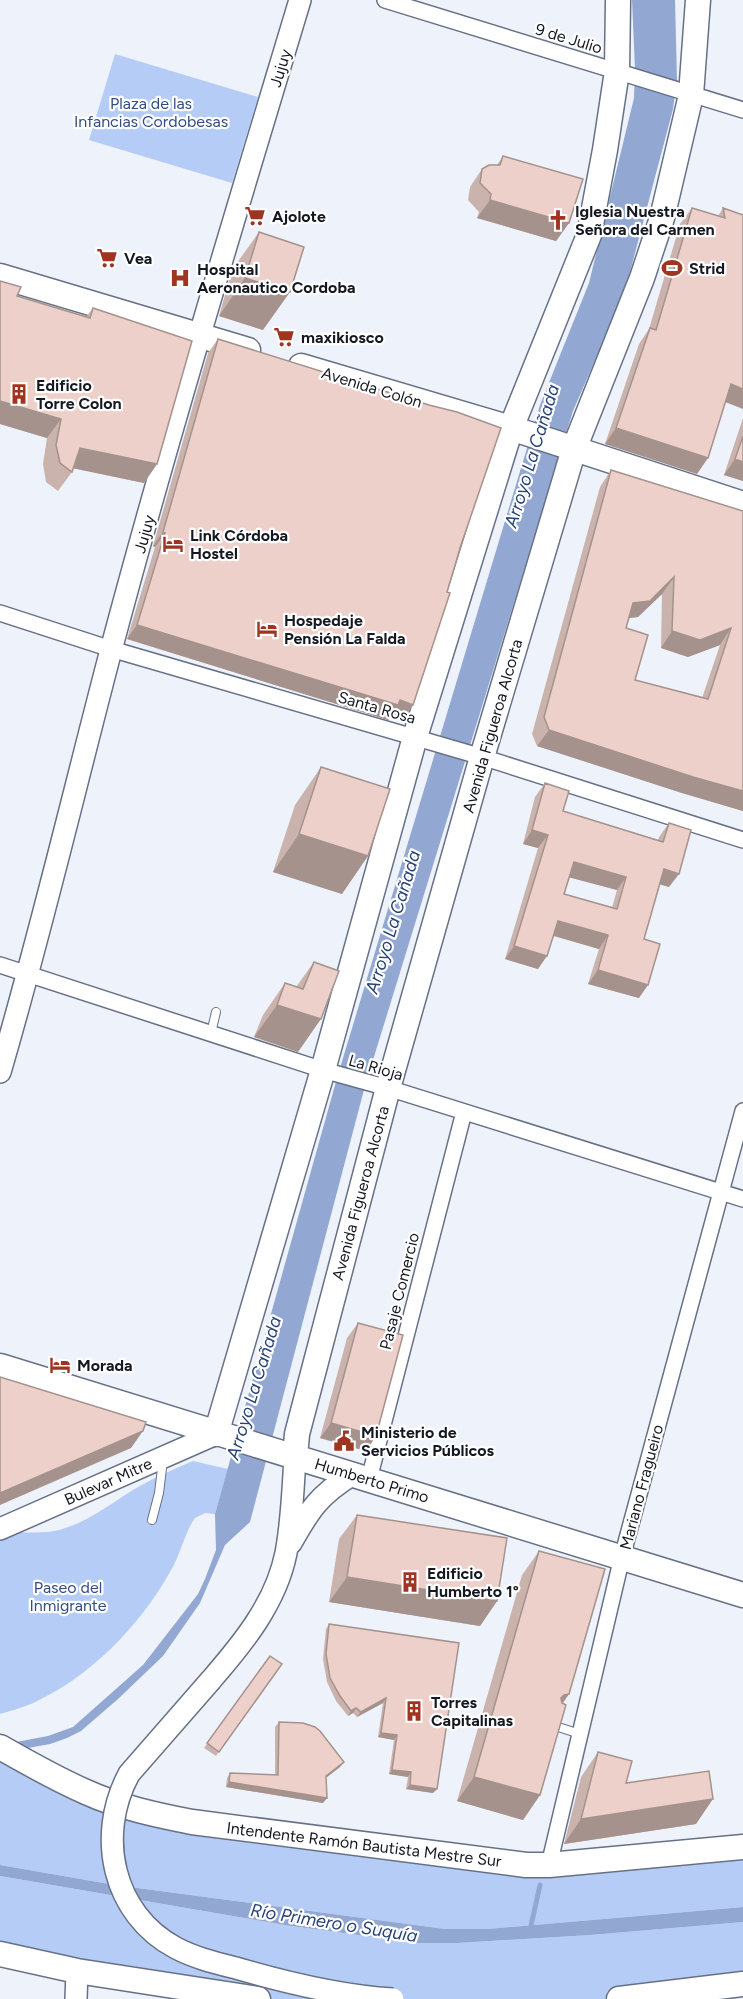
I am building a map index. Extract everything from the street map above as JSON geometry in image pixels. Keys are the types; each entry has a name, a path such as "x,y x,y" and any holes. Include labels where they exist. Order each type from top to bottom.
{"main road":[{"path":"216,1434 323,1070 414,737 511,428 589,235 617,71 618,0"},
{"name":"Avenida Figueroa Alcorta","path":"295,1457 297,1434 388,1088 482,757 574,450 652,250 678,157 691,95 698,0"},
{"name":"Avenida Colón","path":"0,276 511,428 743,504"},
{"name":"Humberto Primo","path":"0,1366 743,1595"},
{"name":"Intendente Ramón Bautista Mestre Sur","path":"0,1747 88,1793 158,1815 192,1822 515,1863 549,1865 743,1847"},
{"path":"0,1954 77,1971 258,1999"},
{"path":"619,1999 743,1984"}],"street":[{"name":"Jujuy","path":"0,1072 28,974 111,649 200,336 300,0"},
{"name":"9 de Julio","path":"385,0 743,110"},
{"name":"Santa Rosa","path":"0,613 111,649 482,757 743,840"},
{"name":"La Rioja","path":"0,965 323,1070 388,1088 743,1199"},
{"name":"Mariano Fragueiro","path":"549,1865 622,1557 743,1111"},
{"name":"Pasaje Comercio","path":"361,1477 464,1112"},
{"name":"Bulevar Mitre","path":"0,1528 216,1434"},
{"path":"285,1554 295,1457"},
{"path":"361,1477 332,1487 308,1512 285,1554 273,1589 259,1619 212,1680 129,1774 120,1790 112,1826 111,1852 117,1877 126,1898 146,1927 174,1947 198,1958 258,1974 342,1993 393,1999"},
{"path":"76,1999 77,1971"}],"lane":[{"path":"211,1033 216,1012"},
{"path":"152,1520 159,1493 163,1457"},
{"path":"550,1723 580,1733"}],"green space":[{"name":"Plaza de las Infancias Cordobesas","path":"115,54 258,97 232,183 89,140"},
{"name":"Paseo del Inmigrante","path":"193,1461 228,1469 215,1514 205,1513 195,1518 174,1566 143,1612 111,1649 73,1680 31,1704 0,1714 0,1533 47,1532 71,1526 145,1483"},
{"path":"0,1747 88,1793 526,1865 743,1847 743,1907 487,1929 445,1929 115,1885 0,1865"},
{"path":"0,1876 291,1926 418,1943 458,1943 591,1935 743,1922 743,1984 619,1999 258,1999 0,1954"}],"water":[{"name":"Arroyo La Cañada","path":"632,0 675,0 677,80 673,109 625,291 573,411 365,1086 250,1522 225,1545 200,1603 163,1656 118,1699 81,1731 67,1738 50,1744 0,1753 0,1745 48,1736 73,1727 143,1665 198,1594 216,1550 215,1514 337,1078 540,405 589,283 634,98"},
{"name":"Río Primero o Suquía","path":"0,1865 115,1885 445,1929 487,1929 743,1907 743,1922 591,1935 458,1943 418,1943 291,1926 0,1876"}],"building":[{"path":"503,156 583,179 569,223 490,200 491,194 480,183 482,169 489,165 500,165"},
{"path":"692,208 725,218 723,208 743,215 743,389 731,384 708,458 616,428 650,328 656,330"},
{"path":"259,232 304,247 290,292 245,278"},
{"path":"0,281 21,287 17,296 90,318 93,308 192,341 157,464 80,448 72,472 60,463 56,445 61,419 0,401"},
{"path":"218,339 457,412 501,428 461,545 447,592 450,593 413,705 400,700 398,705 137,625 165,533 163,532"},
{"path":"743,436 743,462 735,459"},
{"path":"611,470 743,511 743,791 549,730 544,717","holes":["674,577 672,631 700,640 731,628 708,699 635,680 648,635 626,628 633,603 650,601"]},
{"path":"321,767 390,789 368,856 299,834"},
{"path":"545,783 569,791 563,811 663,842 669,823 691,830 679,874 664,869 644,939 660,944 648,985 598,970 608,935 558,921 547,956 514,946 548,835 532,830","holes":["574,862 626,877 617,909 564,894"]},
{"path":"314,962 339,971 321,1019 277,1005 285,983 303,989"},
{"path":"358,1323 403,1335 376,1436 331,1423"},
{"path":"0,1377 146,1422 143,1431 0,1493"},
{"path":"357,1515 507,1538 497,1601 347,1577"},
{"path":"539,1551 605,1569 569,1694 561,1698 562,1703 566,1705 540,1795 474,1777"},
{"name":"Torres Capitalinas","path":"329,1624 459,1643 437,1789 410,1785 411,1772 392,1770 397,1735 381,1733 386,1698 361,1712 356,1708 351,1711 340,1696 330,1678 326,1654"},
{"path":"270,1656 282,1664 219,1752 207,1743"},
{"path":"279,1722 303,1723 315,1727 344,1762 326,1776 327,1798 229,1782 230,1773 278,1775"},
{"path":"598,1752 632,1761 626,1783 709,1771 713,1799 581,1819"}],"waterway":[{"path":"530,1930 540,1885"}],"place":[{"name":"Ajolote","path":"255,216"},
{"name":"Iglesia Nuestra Señora del Carmen","path":"558,220"},
{"name":"Vea","path":"107,258"},
{"name":"Strid","path":"672,268"},
{"name":"Hospital Aeronautico Cordoba","path":"180,278"},
{"name":"maxikiosco","path":"284,337"},
{"name":"Edificio Torre Colon","path":"19,394"},
{"name":"Link Córdoba Hostel","path":"173,544"},
{"name":"Hospedaje Pensión La Falda","path":"267,629"},
{"name":"Morada","path":"60,1365"},
{"name":"Ministerio de Servicios Públicos","path":"344,1441"},
{"name":"Edificio Humberto 1°","path":"410,1582"},
{"name":"Torres Capitalinas","path":"414,1711"}]}
